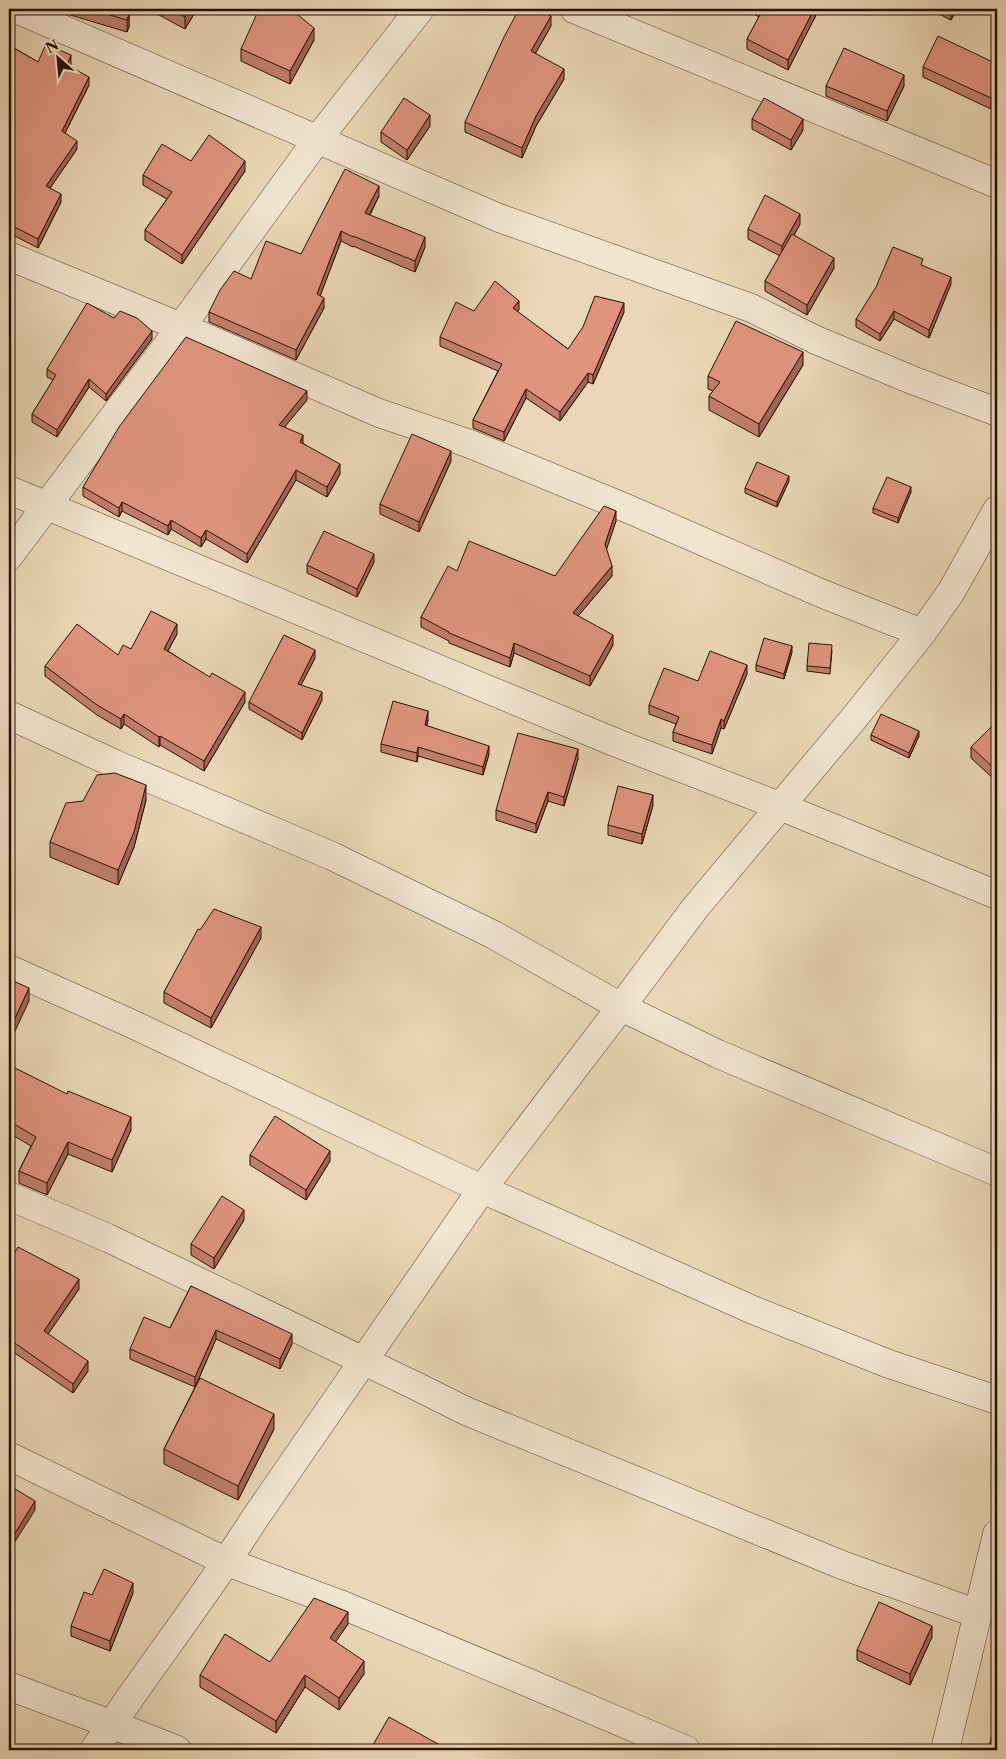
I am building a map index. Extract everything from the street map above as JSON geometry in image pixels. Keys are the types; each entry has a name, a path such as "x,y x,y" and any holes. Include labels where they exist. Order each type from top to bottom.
{"street":[{"path":"16,9 499,218 751,308 825,343 912,380 997,412"},
{"path":"9,556 181,327 317,140 420,9"},
{"path":"574,9 997,184"},
{"path":"9,256 181,327 379,413 470,444 626,508 824,594 922,633"},
{"path":"9,490 619,744 782,807 997,895"},
{"path":"94,1750 227,1562 362,1361 482,1188 621,1008 695,908 782,807 922,633 951,592 997,510"},
{"path":"9,715 115,764 332,856 494,935 621,1008 726,1058 997,1172"},
{"path":"9,969 130,1023 482,1188 753,1310 889,1364 997,1400"},
{"path":"9,1196 108,1238 418,1387 466,1412 842,1565 978,1614"},
{"path":"9,1456 227,1562 349,1608 686,1750"},
{"path":"945,1750 995,1548"},
{"path":"9,1686 177,1750"}],"building":[{"path":"89,9 121,9 129,14 127,20"},
{"path":"170,9 190,9 185,17"},
{"path":"259,9 293,9 314,28 290,71 241,49"},
{"path":"519,9 539,9 551,16 531,51 564,69 536,116 522,148 465,122"},
{"path":"763,9 814,9 788,60 747,39"},
{"path":"938,9 954,9 951,15"},
{"path":"938,36 997,64 997,86 991,98 923,67"},
{"path":"46,44 71,55 67,65 89,77 62,131 77,141 46,186 61,194 38,239 9,224 9,45 38,62"},
{"path":"844,48 904,75 887,111 826,86"},
{"path":"404,98 430,115 407,150 381,132"},
{"path":"764,98 803,119 791,140 752,119"},
{"path":"209,135 245,161 182,255 145,230 172,192 143,175 162,144 191,161"},
{"path":"345,169 379,186 365,213 425,237 415,261 341,231 317,294 324,298 296,350 209,312 220,290 234,271 251,279 266,241 301,254"},
{"path":"765,195 800,214 782,246 748,229"},
{"path":"792,234 834,258 807,305 765,281"},
{"path":"893,247 923,259 921,265 951,277 929,330 894,311 880,334 856,319 876,287"},
{"path":"495,281 519,301 513,308 568,349 583,327 595,296 624,303 593,375 588,373 560,412 526,389 504,432 473,420 502,364 440,337 456,302 474,311"},
{"path":"87,303 114,318 120,311 137,318 152,331 106,394 89,379 57,430 32,414 56,375 47,369"},
{"path":"736,321 803,352 759,424 709,396 720,382 708,376"},
{"path":"186,337 307,391 279,425 303,435 300,442 340,464 327,487 296,470 247,554 206,530 201,538 171,520 168,526 122,502 119,508 83,487 119,427"},
{"path":"412,434 451,451 419,522 380,504"},
{"path":"757,462 789,476 777,502 745,488"},
{"path":"887,477 911,487 898,518 873,508"},
{"path":"604,506 616,511 605,544 612,566 573,613 613,635 590,676 514,643 510,658 449,633 421,617 448,566 457,571 469,541 555,576"},
{"path":"324,531 374,554 357,589 307,565"},
{"path":"151,611 177,624 164,649 210,677 212,673 245,692 204,761 159,737 124,714 121,719 97,705 45,666 77,624 118,655 123,645 131,649"},
{"path":"284,635 315,650 298,684 322,692 302,733 249,702"},
{"path":"764,638 792,646 784,674 756,665"},
{"path":"809,643 832,645 830,668 807,666"},
{"path":"710,651 747,665 724,721 721,719 712,745 673,732 679,717 649,705 664,668 698,681"},
{"path":"393,701 428,711 425,725 489,746 483,767 418,747 417,753 381,744"},
{"path":"881,714 919,731 909,753 871,735"},
{"path":"991,727 997,733 996,770 971,747"},
{"path":"518,733 578,749 564,797 548,792 536,824 496,810"},
{"path":"115,773 146,785 134,832 118,870 50,842 66,803 83,801 97,775"},
{"path":"618,786 653,795 642,834 608,825"},
{"path":"214,909 261,927 211,1018 164,992 198,929 200,930"},
{"path":"9,979 29,988 9,1031"},
{"path":"9,1065 67,1094 68,1091 131,1117 112,1160 68,1142 47,1183 19,1171 36,1137 9,1121"},
{"path":"275,1116 330,1151 306,1190 250,1155"},
{"path":"222,1196 244,1210 214,1258 191,1244"},
{"path":"18,1247 79,1279 44,1331 88,1361 73,1384 9,1339 9,1263"},
{"path":"191,1286 292,1334 280,1359 216,1330 195,1377 130,1349 144,1317 170,1328"},
{"path":"200,1378 274,1414 238,1486 164,1449"},
{"path":"12,1487 35,1501 9,1543 9,1493"},
{"path":"104,1569 133,1583 110,1641 71,1626 84,1592 92,1595"},
{"path":"314,1598 348,1612 330,1638 364,1661 339,1698 305,1675 276,1721 200,1675 225,1634 270,1662"},
{"path":"879,1602 932,1626 910,1674 857,1650"},
{"path":"389,1717 449,1750 370,1750"},
{"path":"994,1727 997,1728 997,1750 988,1750"}]}
